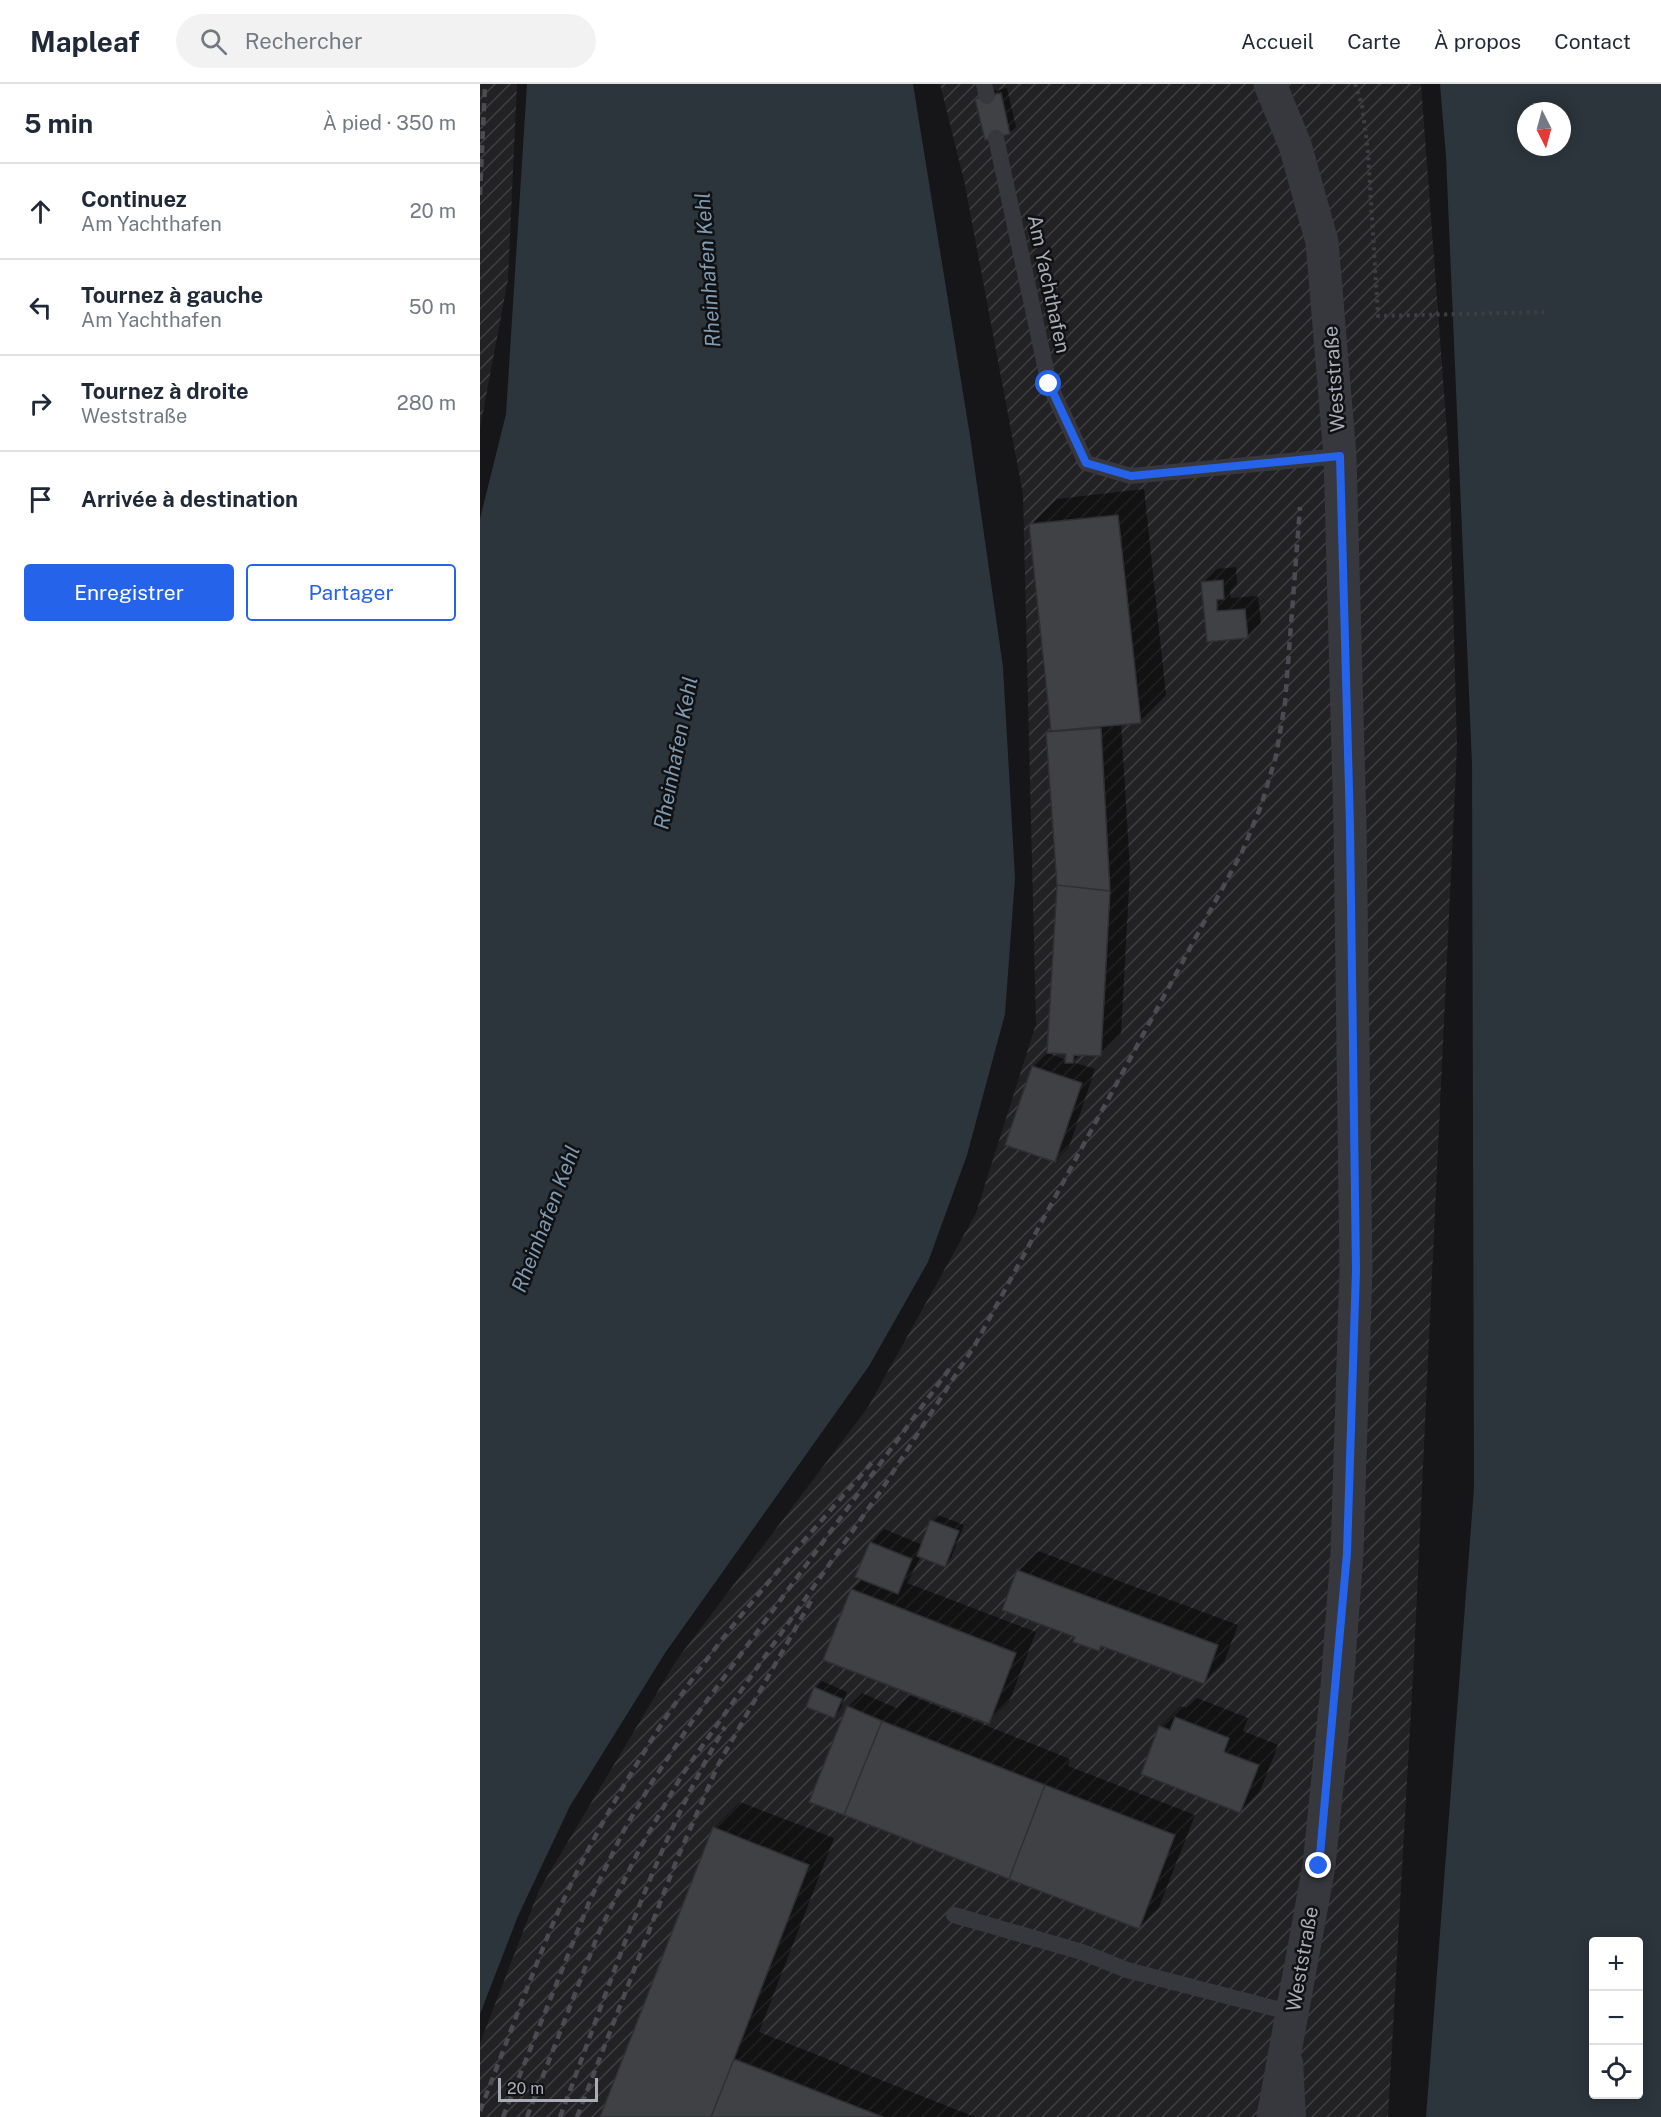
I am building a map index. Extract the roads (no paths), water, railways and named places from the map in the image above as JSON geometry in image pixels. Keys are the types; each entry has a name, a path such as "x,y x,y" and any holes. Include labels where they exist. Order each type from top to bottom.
{"street":[{"name":"Weststraße","path":"1270,84 1295,145 1322,242 1340,456 1350,838 1356,1270 1347,1553 1319,1866 1273,2117"}],"lane":[{"name":"Am Yachthafen","path":"996,138 1049,384 1086,463 1131,476 1340,456"},
{"path":"954,1915 1082,1952 1127,1970 1292,2013 1298,2117"}],"water":[{"name":"Rheinhafen Kehl","path":"527,84 913,84 970,436 1003,667 1015,878 1005,1014 967,1155 928,1262 869,1366 665,1653 570,1806 518,1916 480,2014 480,519 506,414"},
{"path":"1440,84 1661,84 1661,2117 1426,2117 1474,1488 1472,764 1446,156"}],"railway":[{"path":"480,195 485,84"},
{"path":"527,2117 599,1932 640,1848 682,1775 882,1489 975,1345 1242,852 1261,806 1276,756 1285,703 1300,507"},
{"path":"503,2117 590,1900 623,1832 652,1782 695,1717 953,1364"},
{"path":"480,2111 531,1977 561,1906 600,1827 630,1775 661,1725 710,1655 763,1589 874,1460"},
{"path":"577,2117 677,1859 718,1765 811,1601"},
{"path":"560,2117 654,1869 699,1773 725,1727"}]}
